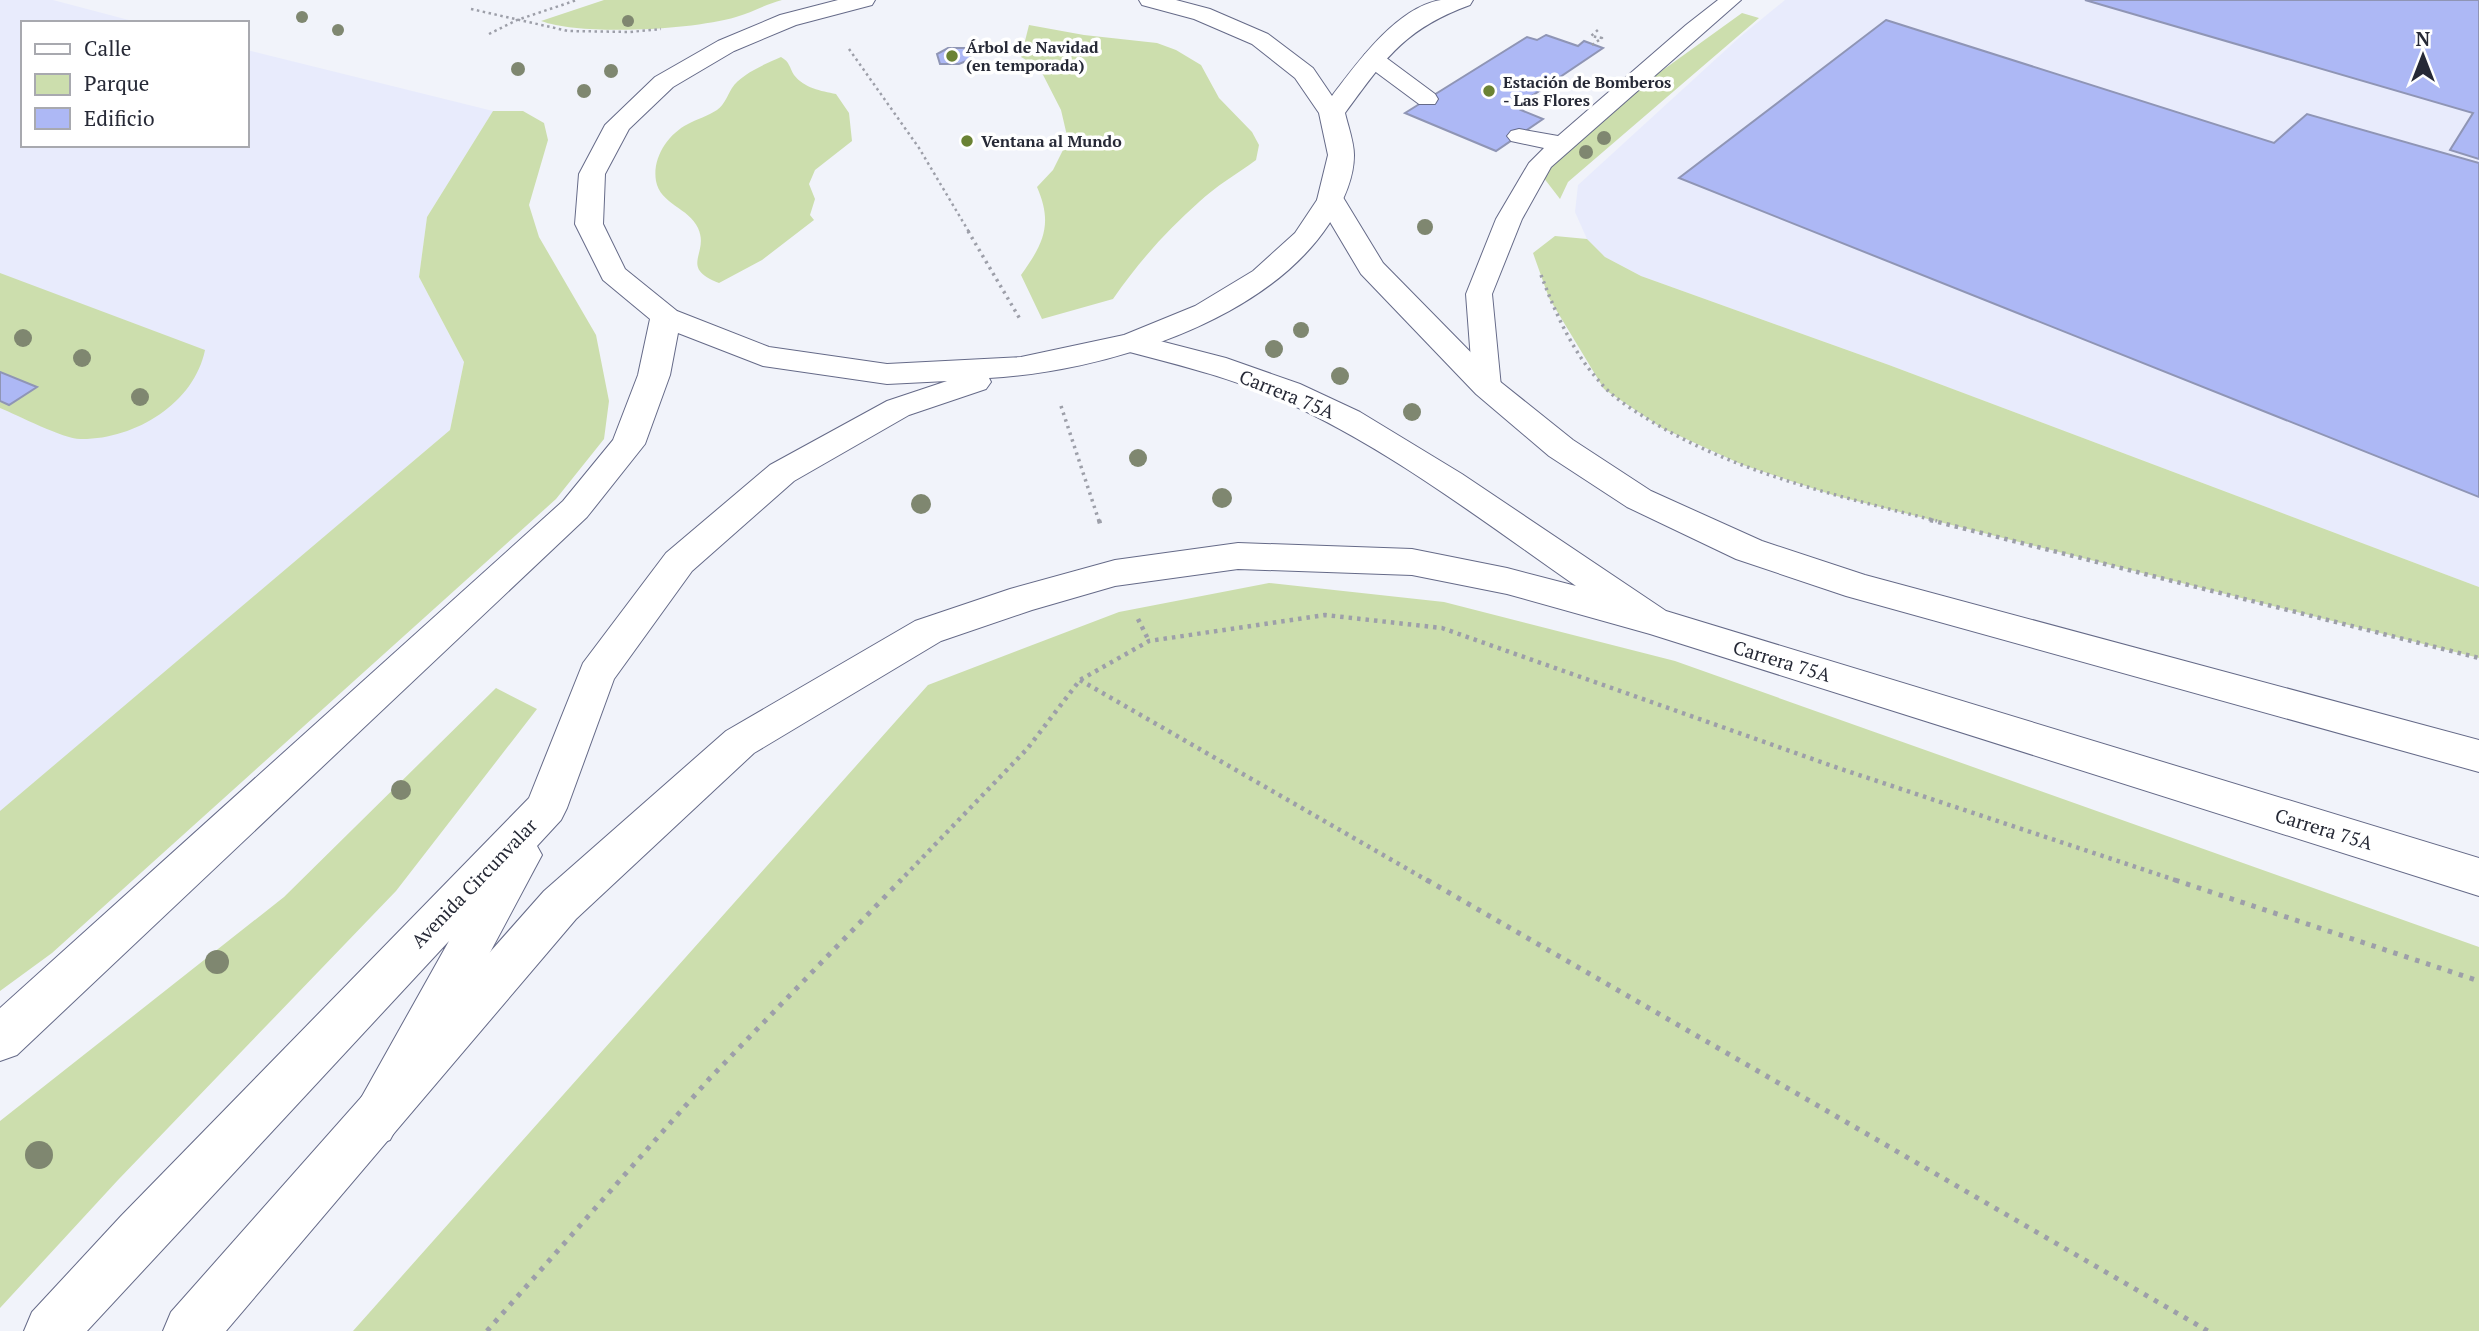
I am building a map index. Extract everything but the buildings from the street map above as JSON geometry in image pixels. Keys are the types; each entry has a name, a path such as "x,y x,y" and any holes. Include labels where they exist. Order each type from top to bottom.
{"main road":[{"path":"864,0 788,20 726,46 664,82 618,125 592,174 589,224 614,274 666,317 763,356 887,374 1034,365 1133,343 1206,312 1263,277 1305,239 1331,200 1341,155 1332,113 1304,73 1259,39 1202,14 1150,0"},
{"path":"1332,113 1373,59 1421,17 1462,0"},
{"path":"1331,200 1371,268 1487,387 1561,448 1639,499 1749,550 1859,587 2479,756"},
{"path":"0,1039 575,509 628,443 654,375 666,317"},
{"name":"Carrera 75A","path":"1133,343 1215,365 1289,391 1348,419 1450,482 1653,621 2479,877"},
{"name":"Avenida Circunvalar","path":"51,1331 139,1234 546,808 597,674 679,562 782,473 898,408 1034,365"},
{"path":"190,1331 560,905 740,742 928,631 1023,599 1115,573 1238,556 1412,562 1507,581 1653,621"},
{"path":"372,1123 546,808"}],"lane":[{"path":"1487,387 1479,294 1509,219 1541,163 1693,29 1731,0"},
{"path":"1373,59 1427,99"},
{"path":"1519,136 1562,144"}],"path":[{"path":"489,34 517,20 577,0"},
{"path":"471,9 568,31 630,32 671,28"},
{"path":"1592,45 1602,38 1591,36 1599,29"},
{"path":"844,42 919,148 1034,365 1115,573"},
{"path":"1537,264 1549,298 1604,389 1662,428 1743,465 1847,498 2479,658"},
{"path":"487,1331 710,1078 1027,749 1080,680 1149,641 1325,615 1442,628 1825,763 2479,981"},
{"path":"1080,680 2208,1331"}],"shaded area":[{"path":"0,0 53,0 132,21 21,21 21,147 248,147 248,50 493,111 427,217 419,277 464,362 450,430 0,812"},
{"path":"1785,0 2479,0 2479,587 1889,365 1641,276 1605,257 1587,239 1575,212 1578,185 1741,36"}],"green space":[{"path":"604,0 782,0 717,22 666,28 583,29 541,21"},
{"path":"1742,13 1759,18 1568,182 1560,199 1540,173 1656,75"},
{"path":"1029,25 1084,35 1157,43 1176,50 1201,65 1219,98 1252,132 1259,145 1256,160 1212,191 1175,224 1142,260 1113,299 1042,319 1021,275 1044,233 1044,212 1037,187 1053,170 1068,140 1061,110 1039,67 1021,57"},
{"path":"781,57 803,83 836,94 849,113 852,141 815,170 809,184 815,199 810,215 814,220 762,260 719,283 700,271 698,259 701,237 698,228 688,215 669,201 659,189 656,164 668,140 681,128 717,110 736,83 747,74"},
{"path":"493,111 523,111 544,123 548,140 529,205 539,237 596,335 609,401 604,439 556,499 52,953 0,991 0,811 450,430 464,362 419,277 427,217"},
{"path":"1555,236 1587,239 1605,257 1641,276 1889,365 2479,587 2479,658 1833,495 1743,465 1662,428 1604,389 1549,298 1533,253"},
{"path":"0,273 205,350 199,369 175,402 159,415 140,426 100,438 80,439 63,435 0,408"},
{"path":"1269,583 1444,602 1675,661 2479,947 2479,1331 353,1331 928,685 1119,612"},
{"path":"496,688 537,709 396,891 118,1180 0,1308 0,1121 284,897"}],"place":[{"name":"Árbol de Navidad (en temporada)","path":"952,56"},
{"name":"Estación de Bomberos - Las Flores","path":"1489,91"},
{"name":"Ventana al Mundo","path":"967,141"}]}
